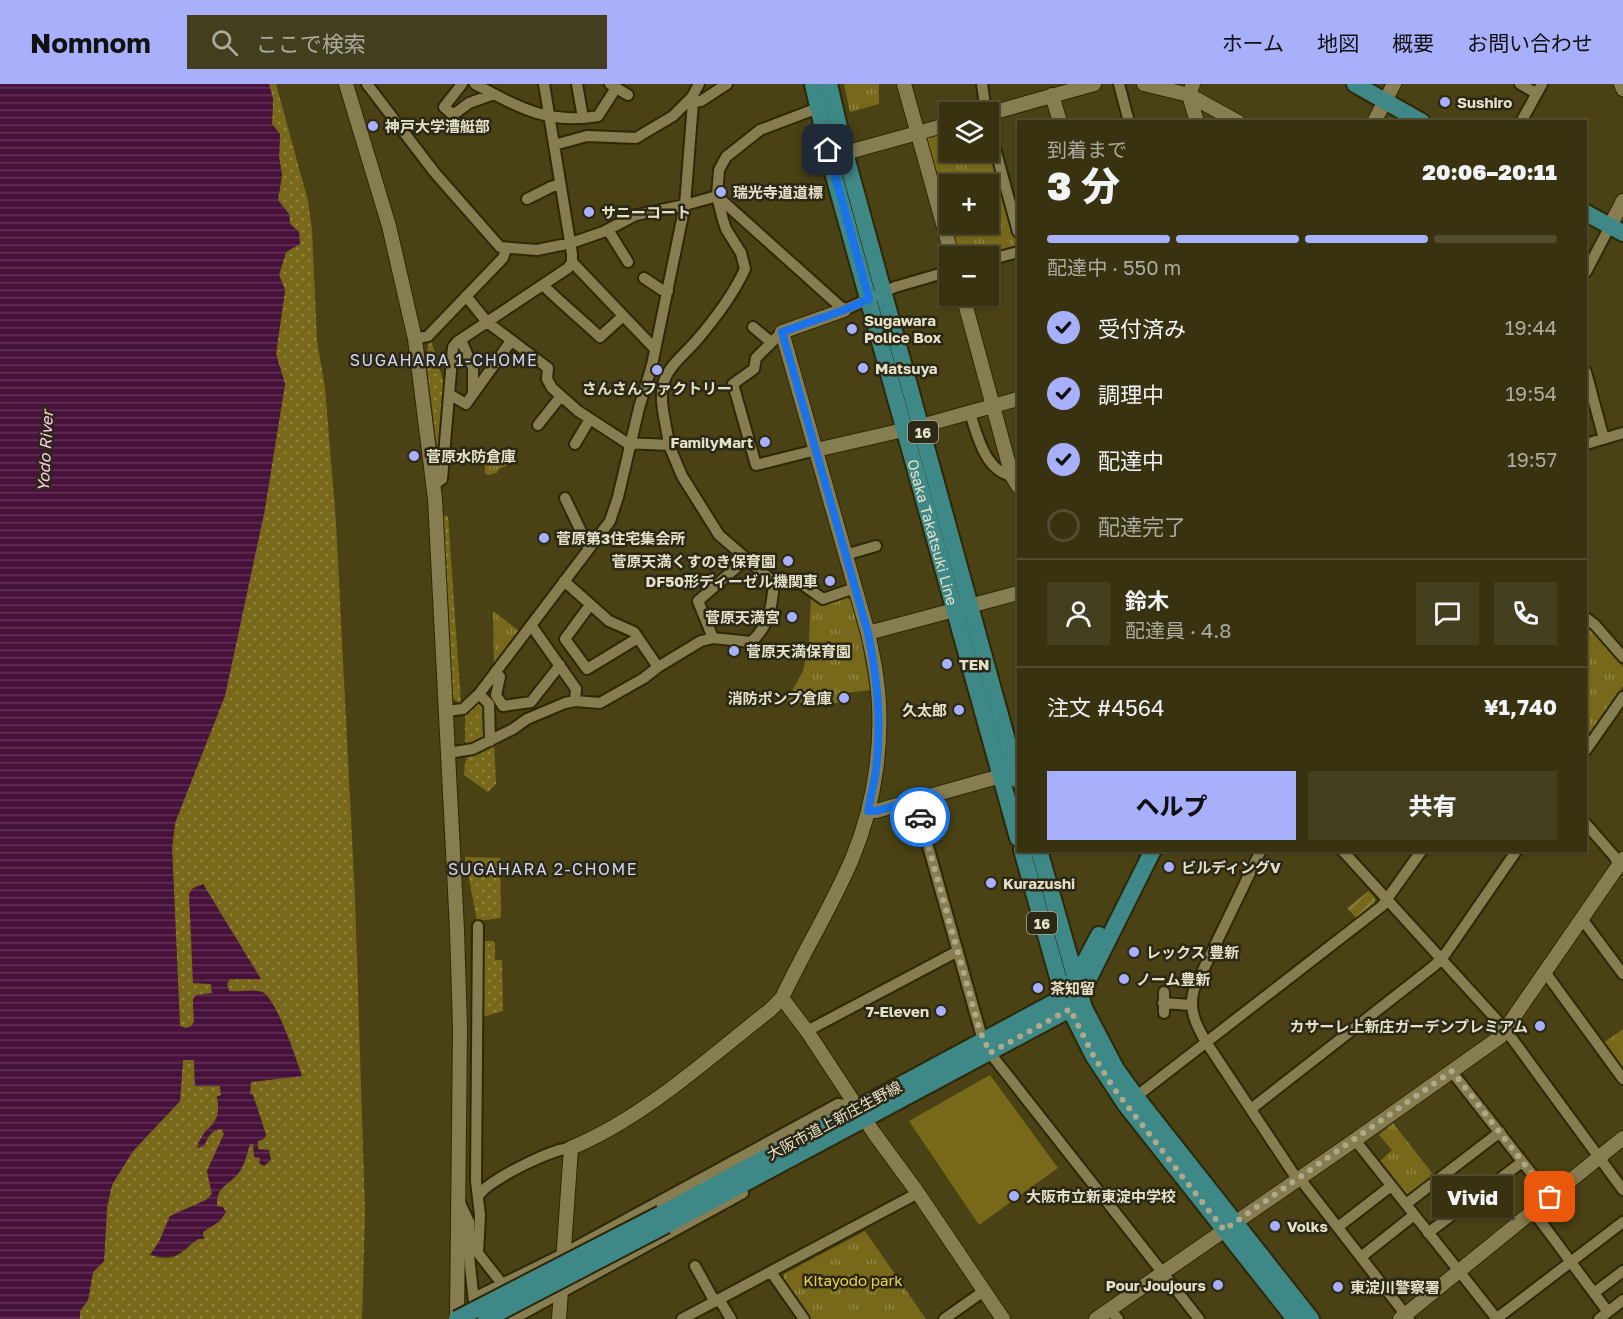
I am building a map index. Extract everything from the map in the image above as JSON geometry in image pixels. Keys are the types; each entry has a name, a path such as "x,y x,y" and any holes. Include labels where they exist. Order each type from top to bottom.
{"main road":[{"name":"Osaka Takatsuki Line","path":"813,84 832,169 876,296"},
{"name":"Osaka Takatsuki Line","path":"830,84 876,296 963,607 1014,774 1017,822"},
{"path":"1355,84 1419,120"},
{"path":"1587,214 1617,230"},
{"name":"16","path":"1023,852 1071,1000 1102,1043 1131,1101 1230,1226 1311,1319"},
{"name":"16","path":"1040,852 1074,978"},
{"name":"大阪市道上新庄生野線","path":"486,1319 663,1219 987,1047 1053,1003 1071,1000 1074,978 1096,940 1140,852"},
{"path":"1071,1000 1152,852"},
{"name":"大阪市道上新庄生野線","path":"457,1319 663,1219"},
{"name":"16","path":"1230,1226 1295,1319"}],"street":[{"path":"346,84 389,226 415,339 433,483 460,1028 457,1319"},
{"path":"367,84 435,173 500,247 506,249 537,250 571,243 592,237 636,215 717,196"},
{"path":"462,84 444,107 453,115 469,104 494,94"},
{"path":"475,84 549,117 598,116 614,86 628,95"},
{"path":"544,84 571,243 572,262 656,349"},
{"path":"577,84 583,118"},
{"path":"446,711 463,709 479,694 610,521 656,349 668,291 685,205 692,100 699,84"},
{"path":"554,145 587,136 636,138 673,116 692,100 701,101 727,84"},
{"path":"904,84 949,246"},
{"path":"981,84 985,102"},
{"path":"999,109 1052,89 1094,84"},
{"path":"1119,84 1128,120"},
{"path":"1144,84 1191,89 1235,120"},
{"path":"1375,120 1394,84"},
{"path":"1520,84 1539,89 1522,120"},
{"path":"1621,84 1623,89"},
{"path":"1052,89 1060,120"},
{"path":"1191,89 1197,120"},
{"path":"818,108 760,130 726,157 719,170 717,196 726,230 741,253 745,269 736,287 696,341 668,372 663,385 663,397 669,445 682,476 719,535 774,582 802,585 823,599 855,588"},
{"path":"845,153 939,127"},
{"path":"999,162 1017,228"},
{"path":"527,199 560,184"},
{"path":"717,196 844,310"},
{"path":"1587,271 1617,230 1623,201"},
{"path":"608,230 628,262"},
{"path":"415,339 429,336 503,258 506,249"},
{"path":"999,257 1017,252"},
{"path":"433,483 442,479 453,346 543,285 572,262"},
{"path":"939,274 895,287 844,310 782,332 771,342 756,358 754,369 733,384 756,465 913,428 1017,399"},
{"path":"644,278 662,290 668,291"},
{"path":"543,285 600,337 623,316"},
{"path":"466,296 487,322 548,368 547,379 552,388 590,419 631,444 669,445"},
{"path":"966,306 1015,481"},
{"path":"753,327 771,342"},
{"path":"478,1195 484,1188 557,1149 571,1148 590,1140 634,1116 763,1016 782,998 853,857 868,811 877,762 879,712 876,675 868,633 782,332"},
{"path":"461,340 473,368 473,393"},
{"path":"449,394 464,404 511,341"},
{"path":"1587,376 1604,439"},
{"path":"538,425 561,396"},
{"path":"970,413 981,449 1002,474 1015,481"},
{"path":"574,444 590,419"},
{"path":"1587,444 1623,434"},
{"path":"565,498 589,548"},
{"path":"845,555 876,546"},
{"path":"713,638 698,601 746,559"},
{"path":"564,581 609,621 634,632 658,667"},
{"path":"448,753 460,753 473,749 526,719 565,703 575,701 600,703 644,678 690,646 713,638 752,642 768,622 774,582"},
{"path":"868,633 1017,593"},
{"path":"590,605 565,639 587,669 638,638"},
{"path":"1587,619 1623,657"},
{"path":"531,625 576,689 575,701"},
{"path":"496,672 500,677 496,695 503,706 531,702 560,665"},
{"path":"479,694 489,704 490,741"},
{"path":"1587,749 1623,697"},
{"path":"868,811 876,811 1014,774"},
{"path":"915,800 987,1047 1199,1319"},
{"path":"1096,1319 1114,1314 1163,1274 1500,1037 1622,865 1587,825"},
{"path":"1260,852 1194,989 1191,1005 1193,1018 1206,1042 1298,1179 1305,1184 1405,1317 1458,1271 1623,1138"},
{"path":"1344,852 1505,1029 1623,1190"},
{"path":"1131,1101 1387,900 1421,852"},
{"path":"1251,1109 1440,960 1516,852"},
{"path":"1582,919 1623,974"},
{"path":"478,926 476,1181 478,1253 503,1286"},
{"path":"807,1031 958,951"},
{"path":"1545,972 1623,1079"},
{"path":"782,998 1004,1319"},
{"path":"1164,1003 1191,1005"},
{"path":"460,1028 478,1030"},
{"path":"1452,1071 1550,1197"},
{"path":"474,1298 503,1286 838,1104 861,1112"},
{"path":"513,1319 858,1130 861,1112"},
{"path":"1406,1204 1500,1132"},
{"path":"1355,1140 1497,1319 1623,1222"},
{"path":"559,1319 571,1148"},
{"path":"1428,1233 1522,1161"},
{"path":"1338,1227 1391,1186"},
{"path":"682,1319 697,1316 717,1300 918,1193"},
{"path":"459,1200 469,1222 474,1298 472,1319"},
{"path":"1533,1211 1608,1312"},
{"path":"1361,1257 1414,1215"},
{"path":"695,1266 731,1319"},
{"path":"1594,1293 1623,1271"},
{"path":"771,1272 804,1319"},
{"path":"944,1319 984,1291"},
{"path":"1599,1319 1623,1300"}],"green space":[{"path":"269,84 276,84 308,201 312,230 317,340 325,388 336,522 355,898 365,1212 362,1319 80,1319 80,1311 88,1300 93,1272 104,1261 107,1207 112,1184 133,1151 180,1101 183,1060 194,1059 195,1086 220,1085 221,1095 217,1097 217,1116 213,1124 205,1131 204,1146 213,1132 222,1129 224,1134 207,1171 212,1194 206,1200 170,1216 159,1242 150,1255 164,1258 174,1257 184,1251 224,1214 226,1211 217,1206 219,1193 240,1171 250,1144 253,1143 264,1166 258,1149 258,1141 266,1135 253,1095 250,1094 251,1081 302,1076 279,1017 267,996 258,991 229,992 227,984 230,979 260,979 203,884 194,983 211,984 212,993 193,999 194,1022 191,1027 180,1026 172,848 175,823 264,514 285,384 276,354 285,290 279,275 286,252 299,244 299,232 290,224 289,214 278,200 282,175 279,157 280,135 272,124 273,99"},
{"path":"844,84 879,84 879,104 850,112"},
{"path":"939,133 939,162 994,162 998,174 939,174 939,188 927,142 929,136"},
{"path":"999,179 1017,243 999,255 999,246 954,246 951,234 999,234"},
{"path":"431,340 446,390 438,455 426,361"},
{"path":"485,452 510,464 499,469 497,473 488,475 485,473"},
{"path":"442,516 448,516 461,704 452,698"},
{"path":"811,595 821,603 845,597 851,600 862,642 870,690 845,693 846,703 786,702 803,671 809,641"},
{"path":"493,611 519,631 494,664"},
{"path":"1587,628 1590,628 1623,667 1623,686 1587,740"},
{"path":"477,701 481,701 487,707 488,737 470,748 465,741 465,713"},
{"path":"494,742 496,784 488,792 464,775 465,766 471,752"},
{"path":"465,857 500,858 501,918 477,921"},
{"path":"1369,891 1375,898 1375,904 1356,918 1347,908"},
{"path":"484,941 495,943 495,960 502,960 503,1011 482,1017 482,943"},
{"path":"1623,1029 1623,1072 1602,1044"},
{"path":"990,1075 1058,1168 979,1225 909,1121"},
{"path":"1393,1123 1435,1177 1409,1197 1405,1196 1378,1163 1392,1150 1379,1135"},
{"name":"Kitayodo park","path":"865,1231 926,1319 810,1319 783,1279 784,1274"}],"water":[{"name":"Yodo River","path":"0,84 269,84 273,99 272,124 280,134 279,157 282,175 278,200 289,214 290,224 299,232 300,244 286,252 279,275 285,290 276,354 285,384 264,514 225,696 175,823 172,848 180,1026 190,1027 194,1022 193,999 196,995 212,993 211,984 193,983 189,894 193,888 203,884 261,979 230,979 227,984 229,991 258,991 268,996 285,1030 302,1076 251,1082 250,1094 253,1095 266,1135 264,1139 258,1141 258,1149 269,1150 271,1160 264,1166 259,1163 260,1158 254,1157 253,1144 250,1144 240,1171 221,1190 217,1199 217,1206 223,1207 226,1212 220,1221 203,1232 204,1239 198,1239 176,1255 166,1257 150,1255 159,1242 170,1216 206,1200 212,1194 207,1171 224,1134 222,1129 215,1130 204,1146 197,1148 204,1134 215,1121 218,1107 217,1096 221,1095 220,1086 195,1086 194,1060 183,1060 180,1101 133,1151 112,1185 107,1207 104,1261 93,1272 88,1300 80,1311 80,1319 0,1319"}],"way so far":[{"path":"920,817 980,1031 990,1053 1070,1009 1093,1055 1115,1090 1224,1230 1452,1071 1550,1197"}],"place":[{"name":"Sushiro","path":"1445,102"},
{"name":"神戸大学漕艇部","path":"373,126"},
{"name":"瑞光寺道道標","path":"721,192"},
{"name":"サニーコート","path":"589,212"},
{"name":"Sugawara Police Box","path":"852,329"},
{"name":"Matsuya","path":"863,368"},
{"name":"さんさんファクトリー","path":"657,370"},
{"name":"FamilyMart","path":"765,442"},
{"name":"菅原水防倉庫","path":"414,456"},
{"name":"菅原第3住宅集会所","path":"544,538"},
{"name":"菅原天満くすのき保育園","path":"788,561"},
{"name":"DF50形ディーゼル機関車","path":"830,581"},
{"name":"菅原天満宮","path":"792,617"},
{"name":"菅原天満保育園","path":"734,651"},
{"name":"TEN","path":"947,664"},
{"name":"消防ポンプ倉庫","path":"844,698"},
{"name":"久太郎","path":"959,710"},
{"name":"ビルディングV","path":"1169,867"},
{"name":"Kurazushi","path":"991,883"},
{"name":"レックス 豊新","path":"1134,952"},
{"name":"ノーム豊新","path":"1124,979"},
{"name":"茶知留","path":"1038,988"},
{"name":"7-Eleven","path":"941,1011"},
{"name":"カサーレ上新庄ガーデンプレミアム","path":"1540,1026"},
{"name":"大阪市立新東淀中学校","path":"1014,1196"},
{"name":"Vivid","path":"1550,1197"},
{"name":"Volks","path":"1275,1226"},
{"name":"Pour Joujours","path":"1218,1285"},
{"name":"東淀川警察署","path":"1338,1287"}],"district":[{"name":"SUGAHARA 1-CHOME","path":"444,360"},
{"name":"SUGAHARA 2-CHOME","path":"543,869"}],"route":[{"path":"828,150 869,299 782,332 868,633 876,675 879,712 877,762 868,811 876,811 915,800 920,817"}]}
